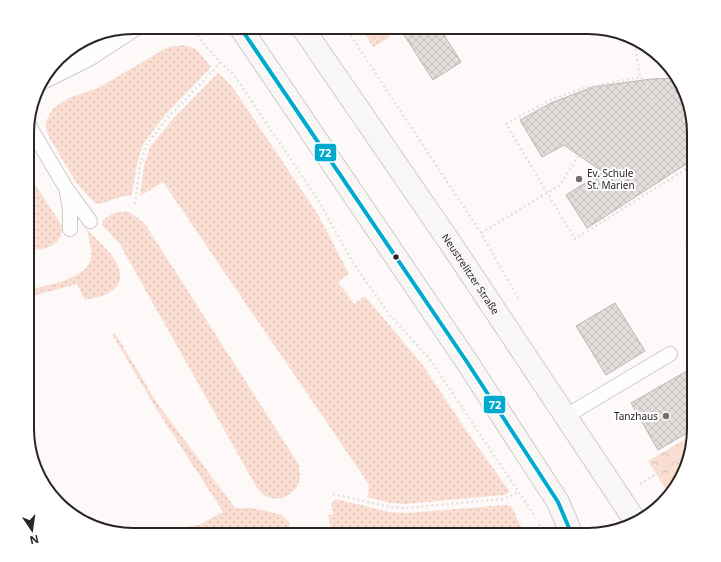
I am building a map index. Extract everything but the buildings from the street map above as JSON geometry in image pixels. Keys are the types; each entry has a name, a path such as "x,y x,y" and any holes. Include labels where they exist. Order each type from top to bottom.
{"main road":[{"path":"245,34 468,362 558,502 569,528"},
{"name":"Neustrelitzer Straße","path":"307,34 451,244 633,517"}],"street":[{"path":"57,70 88,55 118,35"}],"lane":[{"path":"34,134 66,188 90,221"},
{"path":"66,188 70,209 70,229"},
{"path":"566,416 670,354"}],"path":[{"path":"196,34 220,62 234,75 320,203 353,263 389,314 429,358 518,492 535,515 540,528"},
{"path":"350,34 481,233 523,306"},
{"path":"635,46 640,77 645,82 652,102"},
{"path":"135,204 140,165 146,145 170,115 220,62"},
{"path":"640,77 584,88 550,100 506,124 575,239 687,168"},
{"path":"481,233 560,185 579,155"},
{"path":"638,486 683,457"},
{"path":"332,494 390,507 406,508 504,499 518,492"}],"green space":[{"path":"365,34 388,34 390,37 373,47"},
{"path":"183,45 196,49 211,67 167,113 143,144 137,164 132,195 120,197 100,204 95,203 77,184 49,137 46,129 46,121 52,110 69,98 98,88 168,47"},
{"path":"218,73 231,85 317,213 349,274 338,282 354,304 365,296 422,364 470,436 510,492 504,495 405,504 391,503 367,497 369,489 368,483 163,182 140,196 144,165 150,147 173,119"},
{"path":"34,183 62,226 61,236 53,245 34,250"},
{"path":"125,211 137,217 147,227 299,465 299,483 292,492 283,498 272,499 267,497 257,488 119,243 102,225 103,220 112,214"},
{"path":"86,229 100,242 114,260 119,269 120,277 117,286 109,293 85,300 77,284 34,295 34,288 65,280 82,271 88,265 91,257"},
{"path":"115,333 157,403 235,508 252,508 282,515 289,522 290,528 177,528 199,525 223,512 154,405 112,334"},
{"path":"687,438 684,455 674,479 666,490 648,461"},
{"path":"336,499 389,512 408,513 506,505 511,506 521,528 331,528 328,515 334,514 331,504"}],"transit line":[{"name":"72","path":"245,34 467,362 558,502 569,528"}],"place":[{"name":"Ev. Schule St. Marien","path":"579,179"},
{"name":"Tanzhaus","path":"666,416"}]}
